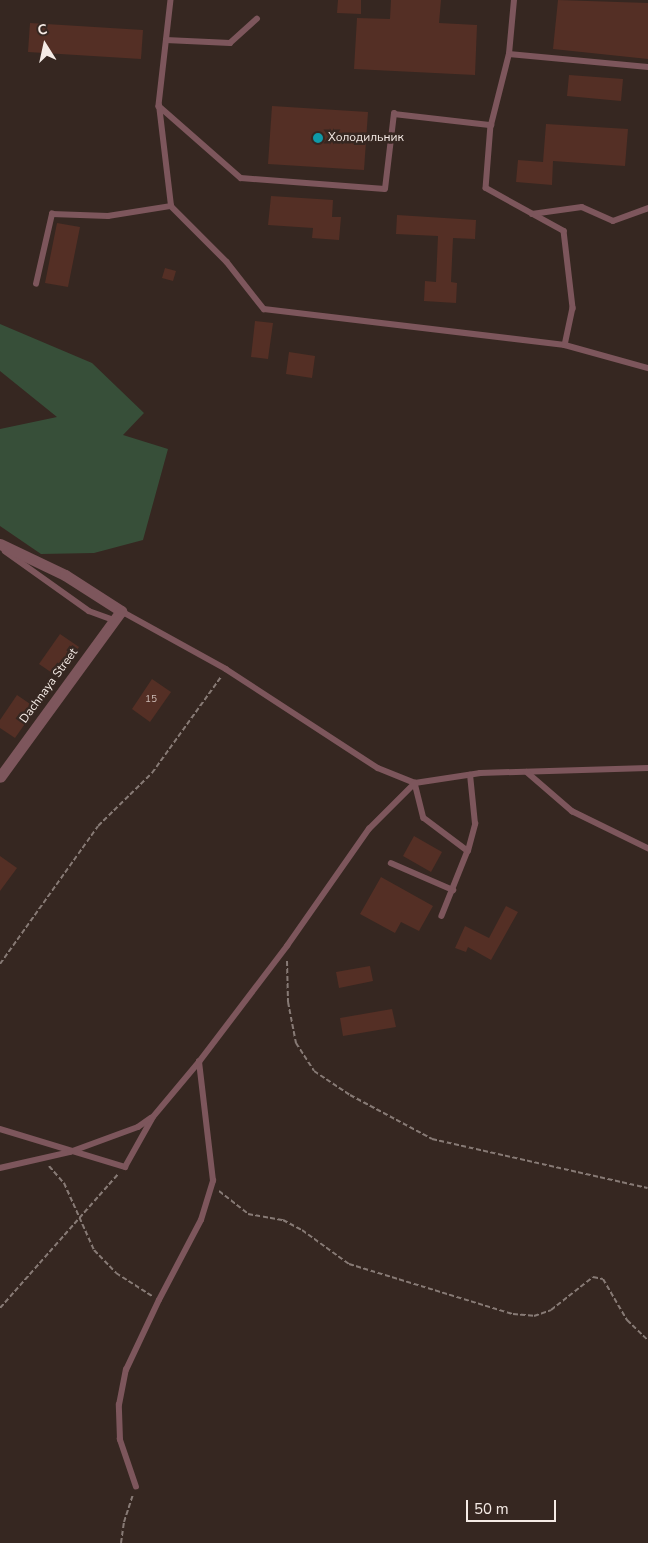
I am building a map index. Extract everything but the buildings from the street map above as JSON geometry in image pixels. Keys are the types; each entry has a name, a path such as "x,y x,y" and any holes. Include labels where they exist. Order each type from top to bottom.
{"street":[{"path":"0,545 65,575 118,616"},
{"name":"Dachnaya Street","path":"0,776 118,616"}],"lane":[{"path":"171,0 158,106 171,206 227,262 264,309 565,345 648,368"},
{"path":"514,0 509,54 491,125 486,188 564,231 573,308 565,345"},
{"path":"166,40 230,43 257,19"},
{"path":"509,54 648,67"},
{"path":"158,106 241,178 385,189 394,114 491,125"},
{"path":"36,284 52,214 108,216 171,206"},
{"path":"532,214 582,207 613,221 648,208"},
{"path":"0,545 88,611 118,616 226,668 378,768 415,783 470,775 648,768"},
{"path":"527,772 572,811 648,848"},
{"path":"442,916 468,851 475,824 470,775"},
{"path":"415,783 424,818 468,851"},
{"path":"0,1129 124,1167 153,1117 199,1062 287,946 369,829 415,783"},
{"path":"391,863 453,890"},
{"path":"136,1487 120,1440 119,1405 126,1370 158,1300 201,1220 213,1181 199,1062"},
{"path":"0,1168 70,1152 138,1127 153,1117"}],"path":[{"path":"0,964 98,826 152,773 226,668"},
{"path":"287,946 288,1002 296,1043 314,1071 432,1139 648,1188"},
{"path":"43,1159 64,1183 94,1250 116,1273 158,1300"},
{"path":"0,1308 124,1167"},
{"path":"213,1181 224,1197 248,1214 289,1223 349,1264 513,1314 534,1316 551,1310 593,1277 603,1279 627,1320 648,1340"},
{"path":"121,1543 124,1522 136,1487"}],"green space":[{"path":"0,324 92,363 144,413 123,435 168,449 143,540 94,553 41,554 0,526 0,429 57,417 0,371"}],"place":[{"name":"Холодильник","path":"318,138"}]}
